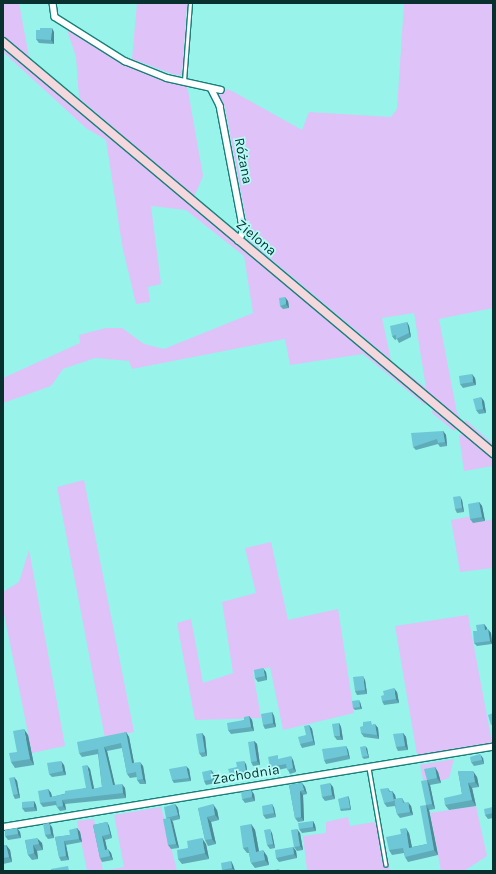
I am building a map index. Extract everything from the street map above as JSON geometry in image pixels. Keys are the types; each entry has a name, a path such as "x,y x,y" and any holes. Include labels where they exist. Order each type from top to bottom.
{"street":[{"path":"53,3 55,17 118,57 150,72 184,82 221,90"},
{"name":"Zielona","path":"3,42 493,454"},
{"name":"Różana","path":"210,88 220,106 242,221 243,233 239,241"},
{"name":"Zachodnia","path":"3,827 493,747"}],"lane":[{"path":"184,82 190,3"},
{"path":"369,767 386,865"}],"shaded area":[{"path":"3,3 19,3 29,57 3,37"},
{"path":"137,3 187,3 182,75 175,75 132,59"},
{"path":"404,3 493,3 493,308 439,319 457,413 460,416 458,419 400,371 401,368 426,388 414,313 382,318 391,360 247,239 247,225 225,108 219,95 209,84 232,91 302,130 309,112 391,117 397,109"},
{"path":"67,30 132,67 160,79 187,85 203,176 194,197 79,98 76,57"},
{"path":"3,47 427,402 425,405 363,354 290,365 285,339 132,369 129,361 95,358 63,369 51,386 3,403 3,378 80,343 79,335 106,328 122,328 144,344 164,349 253,313 244,256 186,210 151,206 161,284 148,287 150,302 136,304 122,245 106,140 86,128 3,52"},
{"path":"433,407 457,428 454,431 432,413"},
{"path":"466,420 493,444 493,449 462,423"},
{"path":"462,433 493,459 493,466 464,471 459,436"},
{"path":"84,480 134,732 105,738 57,487"},
{"path":"472,516 485,521 493,519 493,568 460,572 451,520"},
{"path":"271,542 288,620 338,609 354,713 283,730 270,667 253,672 261,718 195,720 177,623 191,619 203,683 233,673 222,602 256,593 245,548"},
{"path":"29,550 65,746 32,753 3,609 3,592 19,582"},
{"path":"468,615 492,743 417,755 395,626"},
{"path":"454,759 449,778 440,781 438,772 430,782 424,784 420,765"},
{"path":"476,806 487,856 464,871 441,871 430,813"},
{"path":"161,807 177,871 103,871 124,867 114,815"},
{"path":"348,817 350,826 381,821 390,871 307,871 303,836 326,833 326,822"},
{"path":"94,819 103,871 87,871 77,821"}],"building":[{"path":"40,28 52,28 51,40 36,39 36,30 40,30"},
{"path":"285,297 286,304 280,306 279,298"},
{"path":"407,322 409,333 396,339 396,335 392,336 390,326"},
{"path":"472,374 473,382 460,384 459,376"},
{"path":"481,397 483,409 476,410 473,399"},
{"path":"443,431 445,442 438,443 437,439 413,447 411,433"},
{"path":"460,496 462,508 455,509 453,497"},
{"path":"479,502 482,517 470,519 468,504"},
{"path":"484,624 485,630 488,629 490,641 474,643 473,631 477,631 476,625"},
{"path":"263,668 265,676 255,678 254,670"},
{"path":"363,676 365,690 355,691 353,677"},
{"path":"394,688 396,699 382,701 381,696 384,695 383,691"},
{"path":"359,700 360,707 353,708 352,701"},
{"path":"272,712 273,723 263,725 261,714"},
{"path":"493,713 493,724 491,725 488,715"},
{"path":"249,716 251,727 228,730 227,723 244,720 244,717"},
{"path":"371,721 372,725 375,724 377,735 361,733 360,727 363,726 363,722"},
{"path":"339,723 340,736 334,736 332,724"},
{"path":"309,725 313,741 300,744 298,737 306,735 304,726"},
{"path":"24,729 30,759 11,762 9,753 17,752 13,731"},
{"path":"126,732 132,763 140,762 143,779 137,780 136,772 127,774 121,743 104,747 113,785 122,784 123,793 62,800 63,806 57,807 56,801 40,803 38,791 48,789 50,797 65,794 65,791 86,788 82,766 87,765 92,789 102,787 98,749 79,753 77,742"},
{"path":"202,733 205,752 199,753 196,734"},
{"path":"403,733 405,746 396,747 393,734"},
{"path":"254,741 257,761 251,762 248,742"},
{"path":"346,746 348,755 324,760 322,749"},
{"path":"365,746 368,756 362,757 360,747"},
{"path":"480,754 482,760 471,762 470,757"},
{"path":"278,755 278,759 291,756 293,768 287,770 286,764 270,767 268,757"},
{"path":"61,761 63,771 49,774 47,763"},
{"path":"244,761 246,771 230,774 228,769 237,767 236,762"},
{"path":"186,766 189,778 172,780 169,769"},
{"path":"435,767 437,778 427,780 424,769"},
{"path":"211,770 213,779 204,781 202,772"},
{"path":"458,771 473,771 475,782 468,783 472,800 445,805 444,798 462,794"},
{"path":"14,777 18,794 13,795 9,778"},
{"path":"427,780 432,804 426,805 421,781"},
{"path":"302,783 304,790 300,791 301,817 295,818 289,785"},
{"path":"330,783 332,795 322,797 320,785"},
{"path":"388,788 389,792 392,791 394,801 384,803 380,789"},
{"path":"251,790 252,797 242,799 241,792"},
{"path":"348,796 350,808 340,809 338,799"},
{"path":"402,798 403,803 408,802 410,812 397,814 394,799"},
{"path":"34,801 34,807 22,808 22,802"},
{"path":"175,804 178,815 166,818 164,807"},
{"path":"213,804 215,815 207,817 212,839 205,840 198,808"},
{"path":"272,804 274,813 263,815 262,806"},
{"path":"426,805 434,850 405,857 403,848 389,850 386,837 401,834 400,829 406,828 409,848 427,844 420,806"},
{"path":"493,807 493,813 485,815 484,809"},
{"path":"170,818 176,844 168,845 163,819"},
{"path":"313,821 313,827 299,829 298,823"},
{"path":"107,822 110,834 102,836 105,850 108,849 110,856 100,858 93,825"},
{"path":"49,823 51,834 45,835 43,824"},
{"path":"251,824 256,852 263,850 265,860 251,863 248,847 243,848 240,826"},
{"path":"17,828 18,834 5,836 5,830"},
{"path":"77,828 79,839 64,841 66,856 59,857 55,837 70,835 69,830"},
{"path":"270,829 273,844 267,845 264,830"},
{"path":"297,829 300,846 294,847 291,830"},
{"path":"37,838 39,844 33,845 34,853 28,855 25,840"},
{"path":"202,838 205,853 178,859 177,850 188,848 187,841"},
{"path":"3,845 6,845 9,857 3,858"},
{"path":"293,847 294,854 276,858 275,850"},
{"path":"231,861 232,868 222,870 221,863"},
{"path":"68,866 69,871 51,871 51,869"}]}
